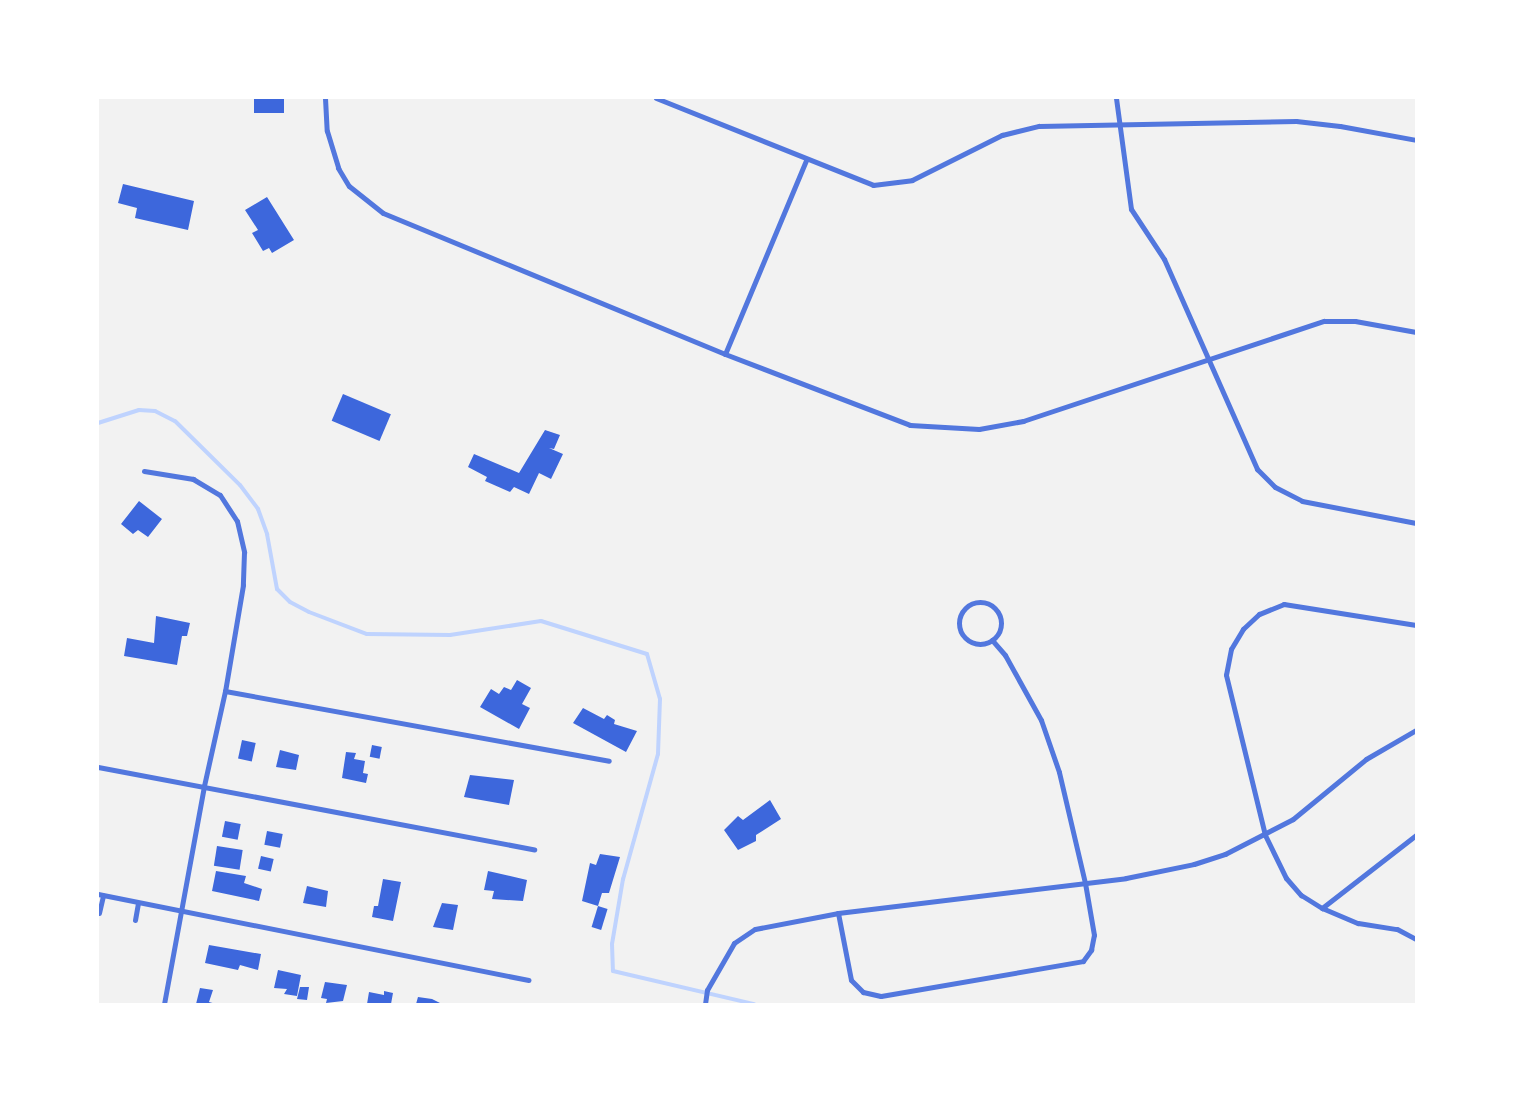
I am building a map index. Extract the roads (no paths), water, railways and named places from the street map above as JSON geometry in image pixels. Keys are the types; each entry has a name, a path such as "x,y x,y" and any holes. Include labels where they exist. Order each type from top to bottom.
{"street":[{"path":"325,98 326,131 338,168 349,186 374,207 726,354 893,420 921,427 952,429 995,427 1030,419 1324,321 1349,320 1416,332"},
{"path":"656,98 863,183 890,185 912,180 1002,135 1049,125 1296,122 1340,126 1416,140"},
{"path":"1116,98 1131,209 1164,259 1253,461 1275,487 1302,501 1416,523"},
{"path":"726,354 806,160"},
{"path":"144,471 193,479 220,495 237,521 242,537 244,567 225,691 204,786 183,910 164,1004"},
{"path":"977,601 996,609 1001,622 992,640 979,644 966,639 958,620 965,608 977,601"},
{"path":"1416,625 1284,604 1259,614 1243,629 1231,650 1226,675 1265,835 1281,870 1293,887 1322,908 1358,923 1397,930 1416,939"},
{"path":"838,913 852,980 863,992 881,996 1083,961 1091,950 1094,935 1085,883 1059,772 1040,720 1018,675 992,640"},
{"path":"225,691 608,761"},
{"path":"704,1004 711,982 734,943 755,929 781,922 838,913 1085,883 1194,864 1225,854 1293,819 1366,759 1416,730"},
{"path":"98,767 534,849"},
{"path":"1322,908 1416,835"},
{"path":"100,914 100,895 528,980"},
{"path":"136,920 138,903"}],"waterway":[{"path":"98,423 139,410 155,411 175,421 240,485 258,509 267,534 277,589 290,602 309,612 367,634 450,635 541,621 647,654 660,699 658,754 623,879 612,944 613,971 754,1004"}]}
